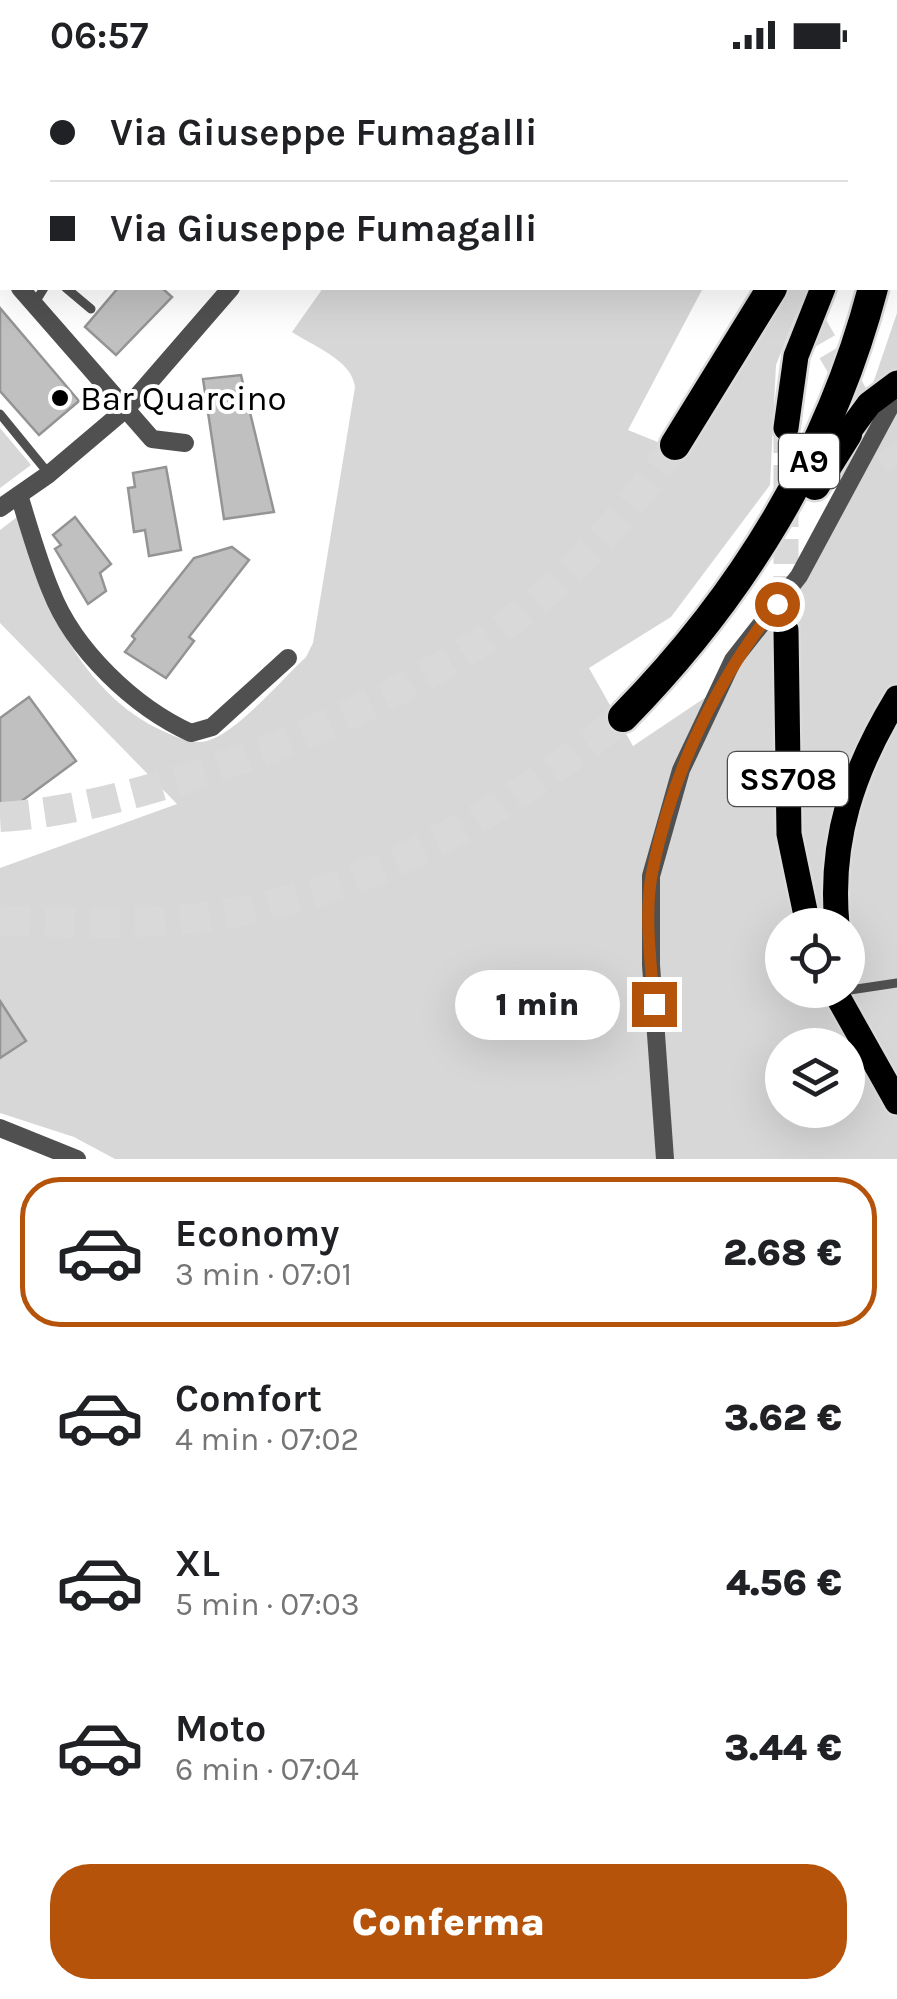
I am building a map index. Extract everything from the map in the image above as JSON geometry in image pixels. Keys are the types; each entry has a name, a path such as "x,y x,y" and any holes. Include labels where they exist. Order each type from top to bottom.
{"highway":[{"path":"736,349 757,290"},
{"path":"675,445 771,290"},
{"name":"A9","path":"623,716 712,618 798,484 842,386 872,290"},
{"path":"712,618 809,495 847,434"}],"main road":[{"path":"786,428 796,356 822,290"},
{"path":"847,434 891,391"},
{"name":"SS708","path":"786,630 790,834 805,908"},
{"name":"SS708","path":"836,908 834,876 845,806 862,760 897,698"},
{"path":"853,1008 891,1092"}],"street":[{"path":"29,290 152,438 184,443"},
{"path":"0,508 49,474 127,408 228,290"},
{"path":"665,1159 651,965 652,876 681,770 733,660 799,576 891,391"},
{"path":"19,495 50,591 80,641 135,696 175,726 190,733 212,727 288,658"},
{"path":"0,1128 76,1159"}],"lane":[{"path":"68,290 91,308"},
{"path":"0,414 49,474"},
{"path":"865,985 897,983"}],"shaded area":[{"path":"322,290 702,290 628,430 680,451 777,311 787,290 806,290 776,365 770,485 671,617 589,668 633,746 721,687 807,577 897,313 897,1159 115,1159 74,1137 0,1113 0,868 177,804 0,623 0,530 17,517 52,611 87,669 109,693 134,715 185,740 207,741 219,736 259,704 306,657 313,643 355,387 339,361 292,332"},
{"path":"0,428 31,465 0,488"}],"building":[{"path":"116,290 164,290 172,297 116,355 85,327"},
{"path":"0,308 79,401 39,435 0,391"},
{"path":"241,375 274,512 224,519 203,379"},
{"path":"166,467 181,550 149,556 145,530 134,532 128,488 135,487 133,473"},
{"path":"75,517 111,564 100,573 106,591 88,604 55,549 61,545 53,535"},
{"path":"232,547 249,560 189,637 194,641 166,678 125,652 135,639 132,636 194,558"},
{"path":"29,697 76,761 0,817 0,718"},
{"path":"0,1001 26,1041 0,1058"}],"tunnel":[{"path":"794,290 897,466"},
{"path":"786,428 786,630"},
{"path":"0,817 61,810 202,773 276,746 416,680 476,645 527,609 569,572 607,532 675,445"},
{"path":"0,920 94,923 189,919 250,910 308,894 421,850 474,821 526,789 623,717"}],"place":[{"name":"Bar Quarcino","path":"60,398"}],"route":[{"path":"654,1004 652,876 681,770 733,660 777,604"}]}
